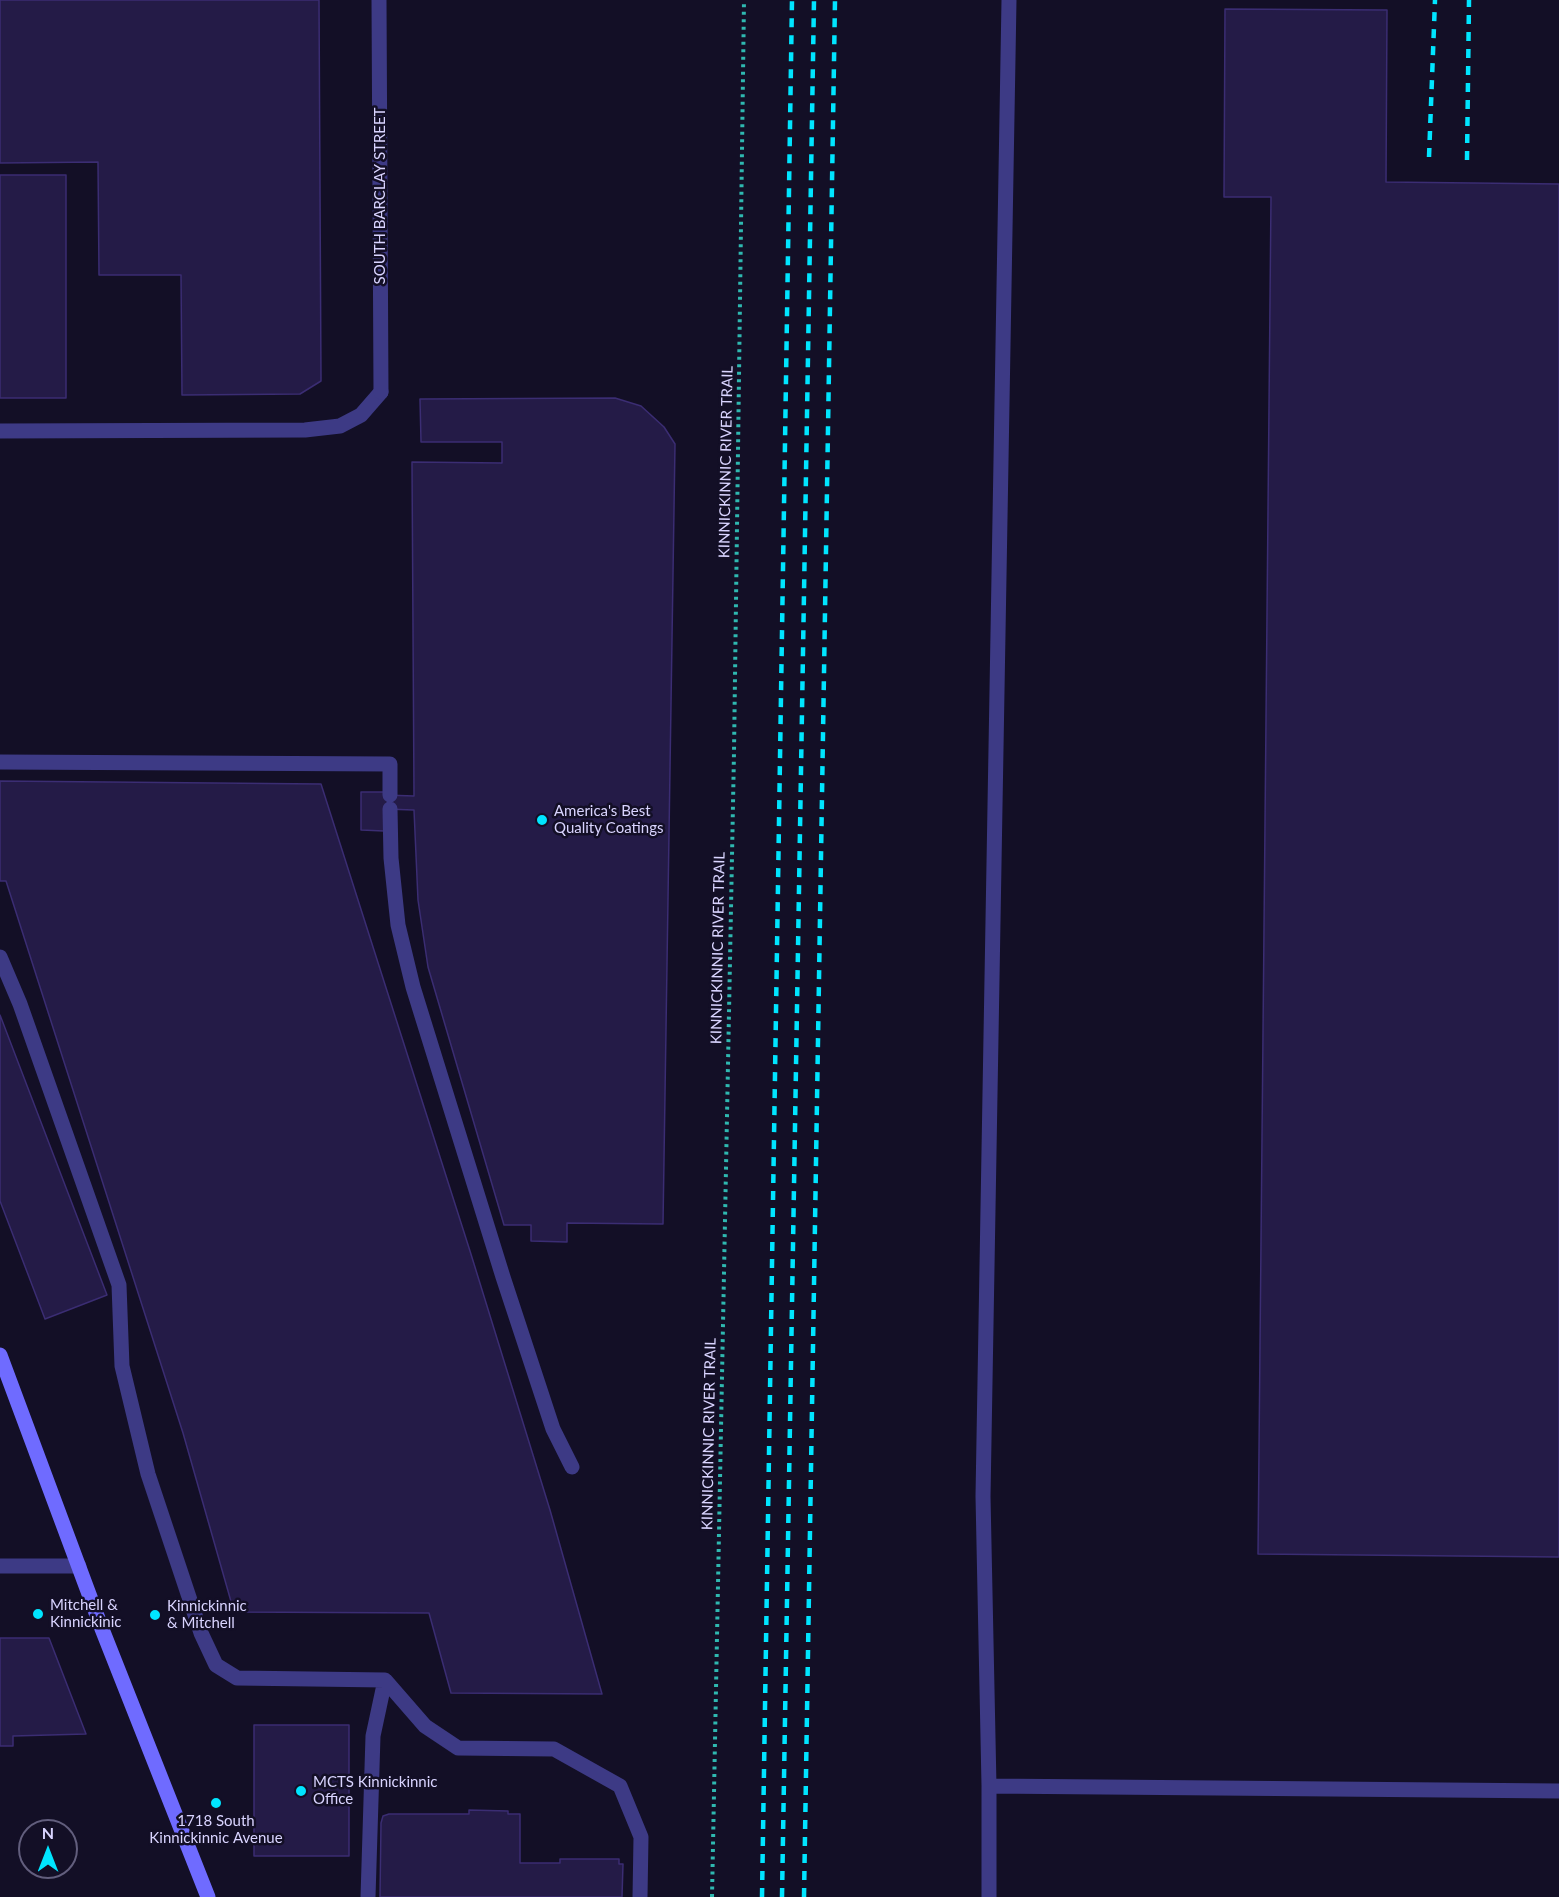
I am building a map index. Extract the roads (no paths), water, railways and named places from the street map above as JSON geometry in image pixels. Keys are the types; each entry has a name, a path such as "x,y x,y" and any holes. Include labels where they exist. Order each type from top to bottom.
{"main road":[{"path":"0,1355 79,1566 208,1897"}],"street":[{"name":"SOUTH BARCLAY STREET","path":"0,431 305,430 340,426 361,415 381,392 379,0"},
{"path":"988,1897 989,1786 983,1496 1009,0"},
{"path":"0,762 390,764 391,858 398,925 413,987 499,1266 553,1429 572,1467"},
{"path":"0,957 20,1004 119,1285 122,1366 148,1474 201,1633 216,1665 237,1678 385,1680 425,1726 458,1748 554,1749 620,1786 640,1837 640,1897"},
{"path":"0,1566 79,1566"},
{"path":"368,1897 372,1736 385,1680"},
{"path":"989,1786 1559,1791"}],"railway":[{"path":"762,1897 792,0"},
{"path":"782,1897 814,0"},
{"path":"804,1897 835,0"},
{"path":"1429,157 1435,0"},
{"path":"1467,160 1469,0"}],"place":[{"name":"America's Best Quality Coatings","path":"542,820"},
{"name":"Mitchell & Kinnickinic","path":"38,1614"},
{"name":"Kinnickinnic & Mitchell","path":"155,1615"},
{"name":"MCTS Kinnickinnic Office","path":"301,1791"},
{"name":"1718 South Kinnickinnic Avenue","path":"216,1803"}]}
